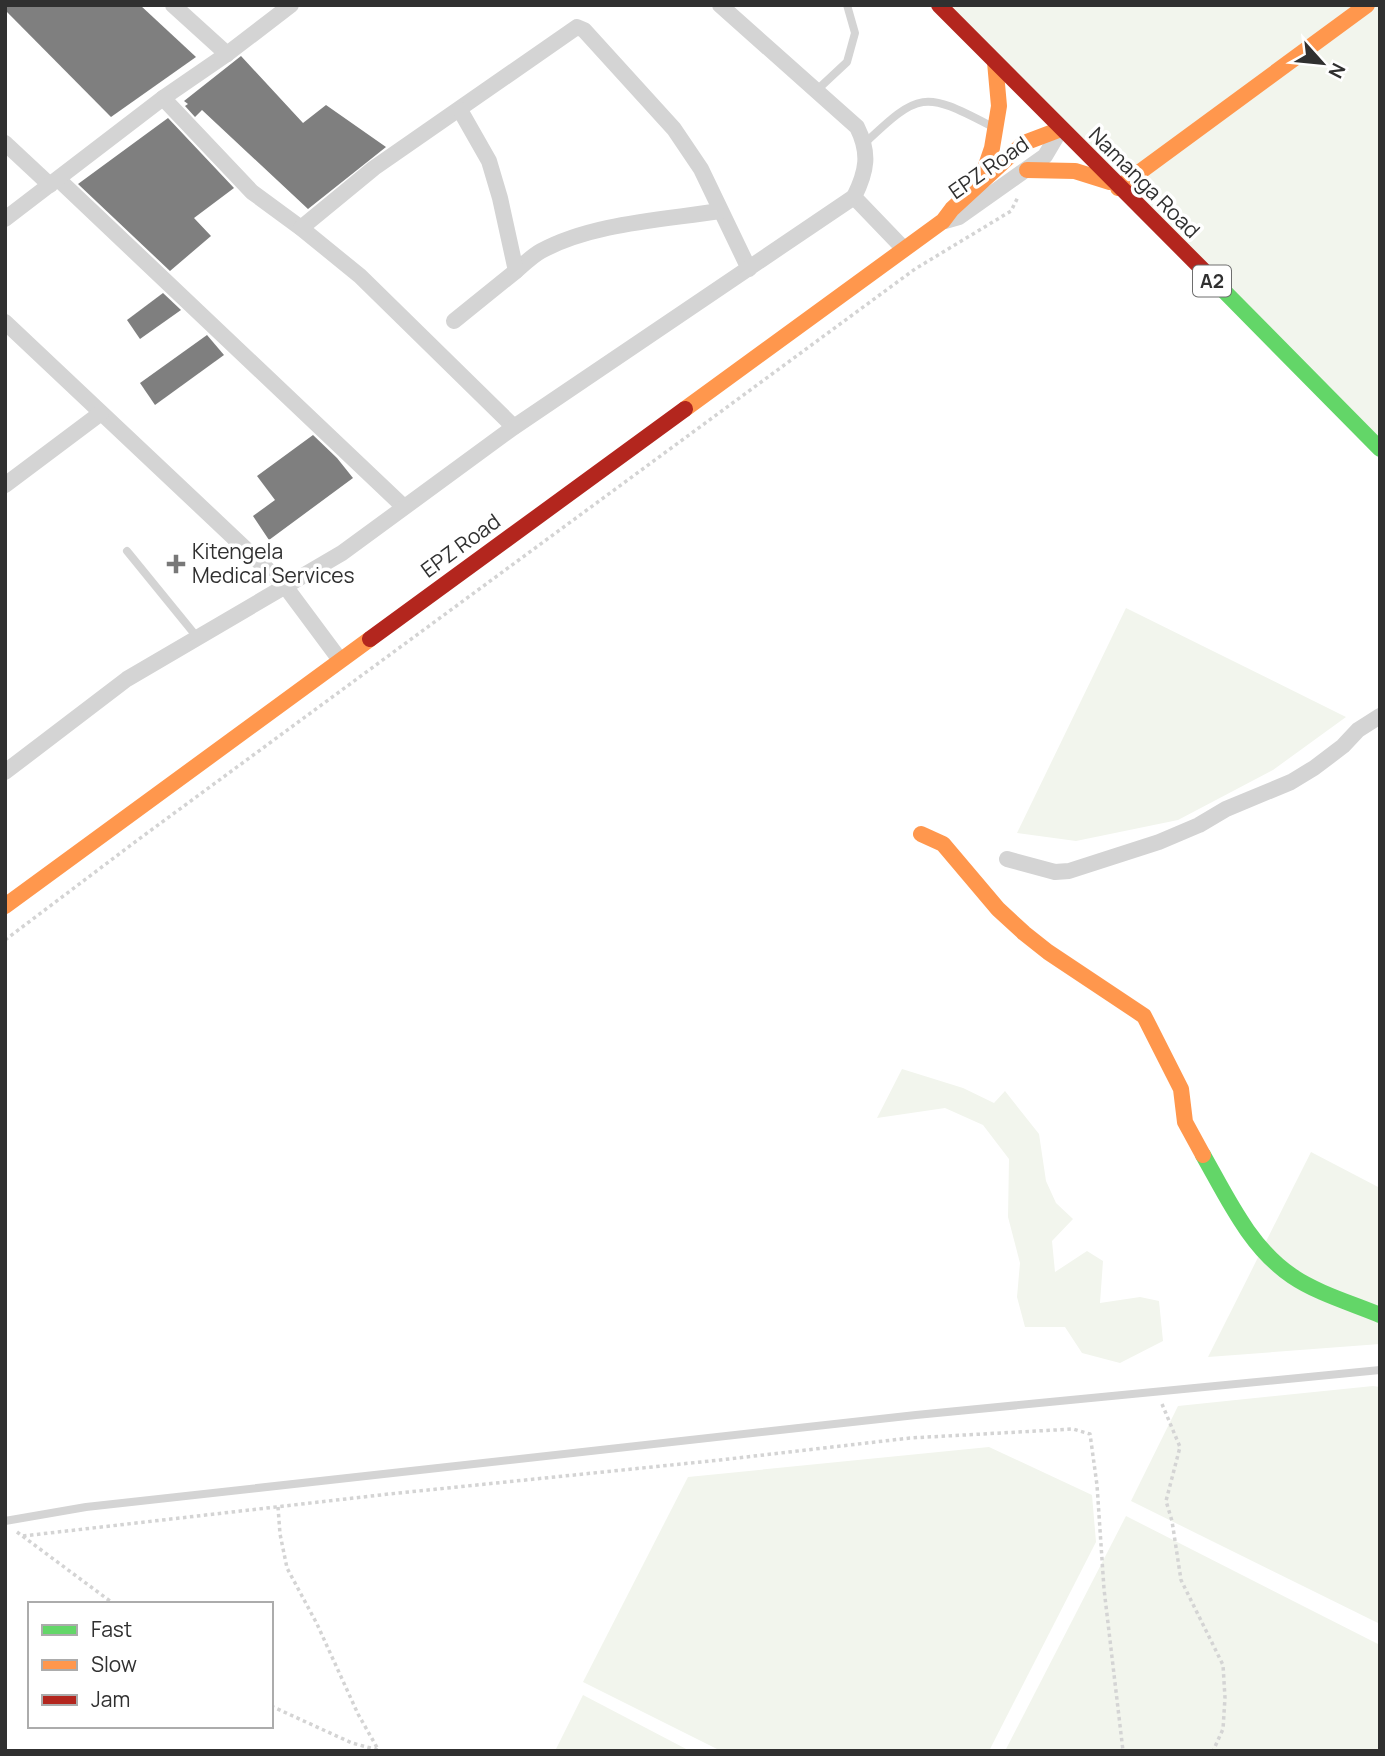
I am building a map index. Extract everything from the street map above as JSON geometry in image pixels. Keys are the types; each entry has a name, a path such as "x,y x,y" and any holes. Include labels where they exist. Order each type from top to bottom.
{"main road":[{"name":"Namanga Road","path":"939,5 1380,449"},
{"path":"1027,170 1076,172 1116,186 1367,5"},
{"path":"980,183 992,148 999,106 995,62"},
{"name":"EPZ Road","path":"5,906 943,221 952,209 1024,144 1061,129"},
{"path":"921,834 943,844 998,909 1024,933 1144,1016 1181,1089 1185,1122 1234,1209 1266,1254 1292,1276 1380,1315"}],"street":[{"path":"173,5 227,54"},
{"path":"5,219 163,98 291,5"},
{"path":"5,772 127,679 342,553 514,427 855,197 867,160 865,144 857,127 720,5"},
{"path":"300,228 374,169 572,28 580,28 674,129 701,169 749,270"},
{"path":"163,98 252,192 360,276 514,427"},
{"path":"460,110 489,161 516,271"},
{"name":"EPZ Road","path":"943,221 959,217 1045,156 1061,129"},
{"path":"5,143 54,182 404,507"},
{"path":"855,197 904,249"},
{"path":"454,321 538,253 573,237 599,230 720,211"},
{"path":"5,322 285,586 340,660"},
{"path":"5,485 101,413"},
{"path":"1007,859 1055,872 1069,871 1158,842 1199,825 1226,809 1292,782 1380,716"}],"lane":[{"path":"817,90 846,62 855,33 847,5"},
{"path":"865,144 902,112 926,100 957,108 995,128"},
{"path":"127,551 197,637"},
{"path":"5,1521 86,1507 888,1418 1380,1370"}],"path":[{"path":"5,940 915,269 1010,211 1027,170"},
{"path":"1156,1392 1180,1447 1167,1501 1181,1580 1223,1665 1223,1729 1213,1751"},
{"path":"23,1536 910,1438 1073,1429 1090,1434 1123,1751"},
{"path":"278,1507 280,1534 288,1568 358,1714 379,1750"},
{"path":"14,1531 111,1602"},
{"path":"273,1707 352,1743 379,1750"}],"shaded area":[{"path":"939,5 1380,5 1380,449"},
{"path":"1126,608 1346,717 1273,770 1178,820 1076,841 1017,833"},
{"path":"902,1069 963,1088 994,1103 1005,1091 1039,1134 1046,1181 1056,1203 1073,1219 1052,1241 1055,1272 1087,1251 1103,1261 1100,1303 1140,1297 1159,1301 1163,1341 1120,1363 1082,1353 1065,1327 1025,1327 1017,1297 1020,1263 1008,1217 1009,1159 983,1125 945,1108 877,1118"},
{"path":"1311,1152 1380,1188 1380,1344 1208,1357"},
{"path":"1380,1387 1380,1624 1131,1501 1178,1406"},
{"path":"989,1447 1092,1495 1096,1542 989,1751 721,1751 583,1682 688,1477"},
{"path":"1126,1516 1380,1645 1380,1751 1005,1751"},
{"path":"583,1695 690,1751 555,1751"}],"building":[{"path":"5,5 140,5 196,57 111,117 5,10"},
{"path":"241,56 303,123 326,105 386,147 308,209 202,110 195,117 185,106 188,104 184,101"},
{"path":"168,118 234,188 194,218 211,236 170,271 78,184"},
{"path":"163,293 181,310 140,339 127,320"},
{"path":"207,335 224,355 155,405 140,383"},
{"path":"313,435 353,478 269,540 253,516 275,500 257,476"}],"traffic: fast":[{"path":"1221,288 1380,449"},
{"path":"1203,1155 1241,1221 1277,1264 1312,1288 1380,1315"}],"traffic: slow":[{"path":"1118,188 1367,5"},
{"path":"980,183 992,148 999,106 995,62"},
{"path":"685,409 943,221 952,209 1024,143 1061,129"},
{"path":"1027,170 1075,171 1110,182"},
{"path":"5,906 370,639"},
{"path":"921,834 943,844 998,909 1024,933 1144,1016 1181,1089 1185,1122 1203,1155"}],"traffic: jam":[{"path":"939,5 1221,288"},
{"path":"370,639 685,409"}],"place":[{"name":"Kitengela Medical Services","path":"176,564"}]}
